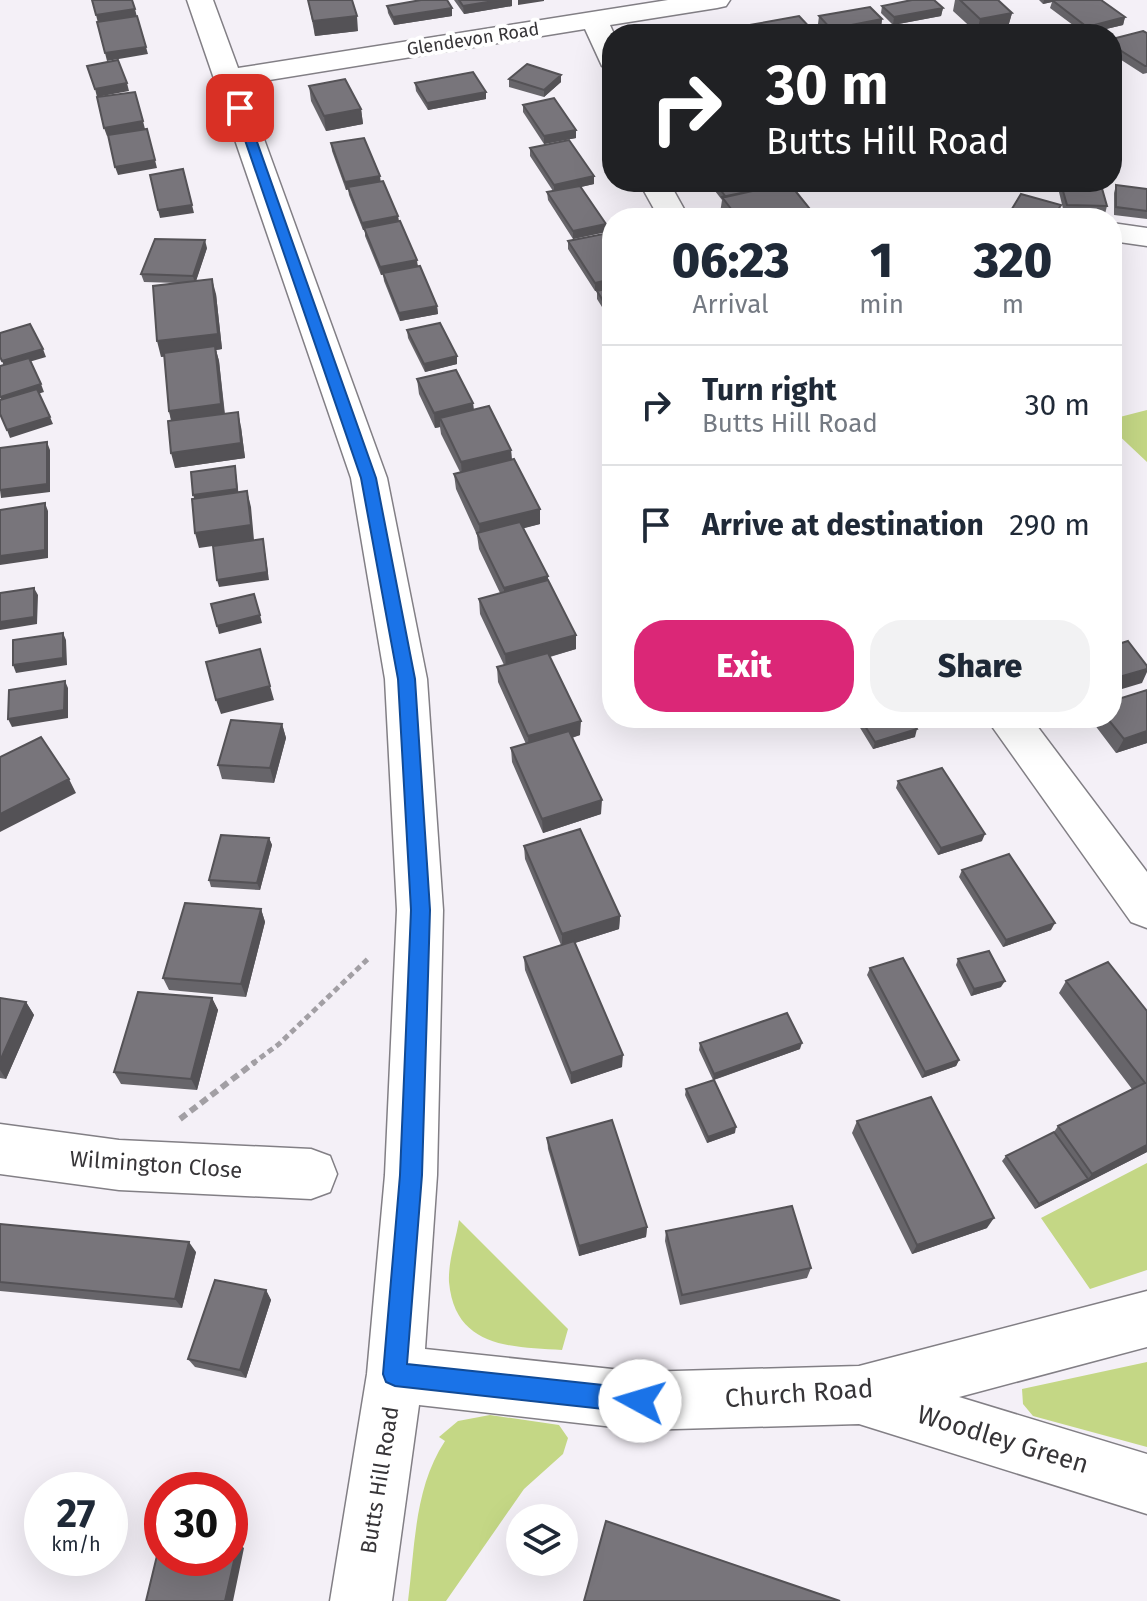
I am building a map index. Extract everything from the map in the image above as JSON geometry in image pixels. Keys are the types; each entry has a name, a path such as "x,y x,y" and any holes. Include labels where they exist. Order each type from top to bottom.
{"street":[{"name":"Butts Hill Road","path":"200,0 369,478 406,679 420,910 411,1175 395,1374 361,1601"},
{"name":"Glendevon Road","path":"229,78 717,0"},
{"path":"594,20 602,38"},
{"path":"1122,233 1147,237"},
{"path":"1014,728 1147,908"},
{"name":"Wilmington Close","path":"0,1149 119,1165 311,1174"},
{"name":"Church Road","path":"395,1374 640,1401 859,1395 1147,1319"},
{"name":"Woodley Green","path":"859,1395 1147,1484"}],"path":[{"path":"178,1120 279,1044 420,910"}],"green space":[{"path":"1147,410 1147,462 1122,438 1122,416"},
{"path":"1147,1163 1147,1270 1090,1289 1041,1218"},
{"path":"459,1220 568,1329 562,1350 505,1345 474,1332 462,1320 453,1304 449,1282"},
{"path":"1147,1362 1147,1447 1033,1416 1023,1404 1022,1389"},
{"path":"490,1415 559,1425 568,1438 563,1454 524,1489 514,1504 506,1504 506,1515 446,1601 408,1601 415,1539 427,1478 445,1441 439,1437 458,1421"}],"building":[{"path":"92,0 132,0 135,9 96,15"},
{"path":"308,0 352,0 357,16 313,21"},
{"path":"421,0 447,0 452,8 393,17 387,6"},
{"path":"459,0 500,0 463,6"},
{"path":"912,0 934,0 943,8 894,17 882,6"},
{"path":"960,0 998,0 1012,13 980,19"},
{"path":"1052,0 1101,0 1125,17 1098,24 1083,24"},
{"path":"870,7 882,19 856,24 826,24 819,16"},
{"path":"137,16 146,47 105,53 97,22"},
{"path":"799,16 807,24 755,24"},
{"path":"1143,31 1147,33 1147,66 1122,51 1122,36"},
{"path":"118,60 127,83 95,89 87,66"},
{"path":"527,64 561,75 544,90 509,79"},
{"path":"473,72 486,92 427,103 415,83"},
{"path":"345,79 361,109 324,116 309,86"},
{"path":"135,92 143,121 104,128 97,97"},
{"path":"554,98 576,130 544,136 523,105"},
{"path":"147,129 155,160 115,167 108,135"},
{"path":"364,138 380,176 345,182 331,143"},
{"path":"569,140 594,176 554,185 530,148"},
{"path":"183,169 192,205 158,210 150,175"},
{"path":"383,181 398,216 362,223 348,187"},
{"path":"580,186 602,218 602,225 573,231 547,192"},
{"path":"1122,186 1147,189 1147,211 1116,207 1116,192 1122,192"},
{"path":"722,192 748,192 726,197"},
{"path":"746,192 796,192 809,208 730,208 722,197"},
{"path":"1063,192 1103,192 1107,206 1067,205"},
{"path":"1021,194 1061,205 1059,208 1012,208"},
{"path":"400,221 417,260 380,267 364,228"},
{"path":"602,234 602,281 595,283 568,241"},
{"path":"155,239 205,240 193,276 141,274"},
{"path":"420,266 437,306 399,313 383,273"},
{"path":"212,279 218,334 157,341 153,286"},
{"path":"440,323 457,356 424,364 407,330"},
{"path":"30,324 43,349 2,361 0,333"},
{"path":"215,346 221,404 169,411 164,353"},
{"path":"29,358 41,384 0,397 0,366"},
{"path":"456,370 473,403 434,413 417,379"},
{"path":"37,389 50,417 7,430 0,414 0,400"},
{"path":"489,406 511,450 461,462 440,418"},
{"path":"238,412 241,443 171,453 168,421"},
{"path":"47,442 47,484 0,490 0,448"},
{"path":"514,459 540,509 479,524 454,474"},
{"path":"235,466 237,489 193,495 191,472"},
{"path":"247,491 251,525 195,533 192,499"},
{"path":"45,503 45,550 0,556 0,510"},
{"path":"520,522 548,576 504,588 477,533"},
{"path":"263,539 267,572 217,580 213,546"},
{"path":"548,580 576,635 505,654 479,599"},
{"path":"34,588 34,617 0,622 0,593"},
{"path":"254,594 260,615 217,626 211,604"},
{"path":"63,633 63,658 13,665 13,640"},
{"path":"1128,641 1147,669 1122,676 1122,643"},
{"path":"260,649 270,686 216,700 206,662"},
{"path":"548,653 581,721 528,736 497,667"},
{"path":"65,681 64,710 8,719 9,690"},
{"path":"1147,690 1147,731 1124,739 1115,728 1122,728 1122,698"},
{"path":"231,720 282,724 270,768 218,765"},
{"path":"866,728 917,729 875,742"},
{"path":"569,731 602,800 542,819 511,748"},
{"path":"41,737 69,779 0,814 0,757"},
{"path":"942,768 985,834 941,848 898,781"},
{"path":"580,829 620,916 562,934 524,846"},
{"path":"221,835 269,838 257,883 209,880"},
{"path":"1009,854 1055,923 1006,940 962,870"},
{"path":"185,903 261,909 241,984 163,978"},
{"path":"574,941 623,1055 571,1073 524,957"},
{"path":"989,951 1005,981 974,989 958,959"},
{"path":"903,958 959,1060 925,1072 870,968"},
{"path":"1108,962 1147,1011 1147,1145 1092,1174 1058,1126 1145,1083 1066,981"},
{"path":"138,992 212,998 191,1079 114,1072"},
{"path":"0,998 26,1002 0,1061"},
{"path":"787,1013 802,1043 714,1074 700,1043"},
{"path":"714,1080 736,1127 708,1137 686,1089"},
{"path":"931,1097 994,1218 917,1245 857,1121"},
{"path":"612,1120 647,1227 579,1246 547,1138"},
{"path":"1054,1132 1088,1179 1039,1204 1006,1156"},
{"path":"792,1206 811,1268 682,1295 666,1231"},
{"path":"0,1224 189,1242 175,1299 0,1282"},
{"path":"215,1280 266,1290 240,1370 188,1359"},
{"path":"606,1521 840,1601 584,1601"},
{"path":"152,1576 231,1576 225,1601 146,1601"}],"route":[{"path":"240,108 369,478 406,679 420,910 411,1175 395,1374 640,1401"}]}
